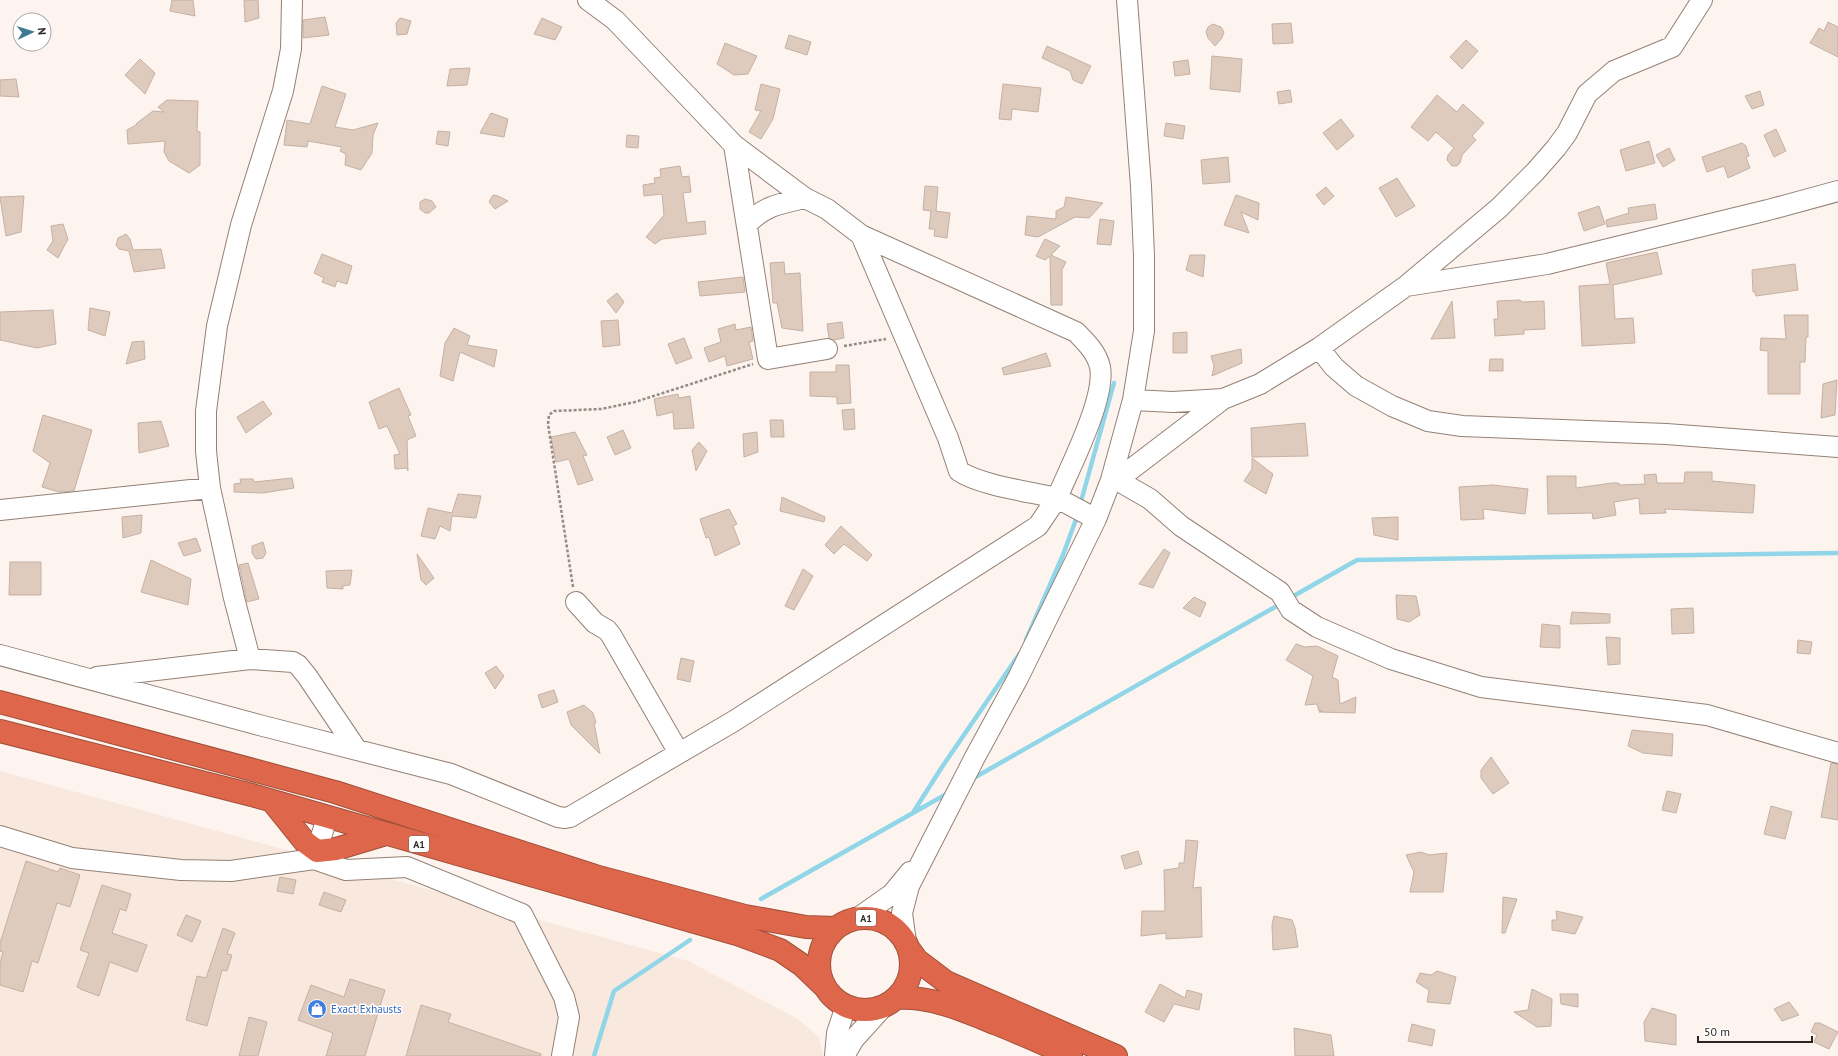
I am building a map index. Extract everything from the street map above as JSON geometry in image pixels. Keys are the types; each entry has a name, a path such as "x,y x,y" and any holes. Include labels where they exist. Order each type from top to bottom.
{"highway":[{"name":"A1","path":"0,702 327,790 595,876 745,916 806,927 836,928"},
{"name":"A1","path":"0,731 272,801 740,935 780,950 802,965 834,998 846,1006 864,1010 907,997 937,1002 966,1011 1071,1056"},
{"path":"272,801 315,855 386,834"},
{"name":"A1","path":"825,987 820,977 820,955 823,945 836,928 846,921 858,918 873,918 886,922 898,931 917,960 946,982 1116,1056"},
{"path":"890,1002 905,988 910,975 911,962 907,945"}],"street":[{"path":"250,660 234,598 210,488 206,451 206,411 217,326 241,225 283,92 291,49 292,0"},
{"path":"0,655 263,726 451,774 558,817 565,818 679,754 734,721 1038,526 1057,498 1098,401 1101,379 1100,366 1088,344 1076,332 861,235 827,209 805,198 734,144 615,20 608,6 588,0"},
{"path":"907,945 902,913 909,886 923,855 1018,678 1114,480 1133,400 1144,331 1144,256 1141,186 1127,0"},
{"path":"1114,480 1223,399 1260,384 1319,348 1406,286 1498,208 1535,172 1567,133 1587,94 1614,71 1672,47 1702,0"},
{"path":"734,144 768,359 827,349"},
{"path":"1406,286 1547,264 1768,210 1838,190"},
{"path":"747,224 759,212 774,205 805,198"},
{"path":"861,235 948,438 959,471 968,476 984,481 1057,498 1096,519"},
{"path":"1319,348 1334,367 1356,386 1392,406 1428,421 1462,426 1666,434 1838,447"},
{"path":"1133,400 1173,402 1223,399"},
{"path":"1114,480 1150,499 1181,526 1280,592 1291,610 1317,627 1391,659 1481,687 1707,715 1838,752"},
{"path":"0,510 210,488"},
{"path":"576,602 595,623 611,635 679,754"},
{"path":"87,678 250,660 293,662 298,665 307,676 357,750"},
{"path":"315,855 328,818"},
{"path":"0,836 72,858 181,870 231,871 315,855 346,870 407,867 522,914 564,996 569,1017 562,1056"},
{"path":"858,918 892,894 923,855"},
{"path":"844,1056 854,1039 890,1002"},
{"path":"834,1056 837,1033 846,1006"}],"path":[{"path":"827,349 904,335"},
{"path":"576,602 548,424 549,416 554,411 601,409 635,402 768,359"}],"shaded area":[{"path":"0,771 688,961 796,1018 819,1037 823,1056 0,1056"}],"building":[{"path":"172,0 193,0 195,16 170,11"},
{"path":"244,0 258,0 259,18 245,22"},
{"path":"325,17 329,35 303,38 303,20"},
{"path":"400,18 411,21 407,34 397,35 396,23"},
{"path":"542,18 562,27 555,40 534,34"},
{"path":"1828,22 1838,27 1838,57 1810,43 1819,28 1824,31"},
{"path":"1291,23 1293,43 1273,44 1272,24"},
{"path":"1213,24 1221,27 1224,32 1222,38 1215,46 1208,38 1206,32 1208,27"},
{"path":"789,35 811,42 807,55 785,48"},
{"path":"1466,40 1478,51 1462,69 1450,57"},
{"path":"725,43 757,56 748,74 734,75 717,64"},
{"path":"1047,46 1091,66 1082,84 1073,80 1070,71 1042,58"},
{"path":"1212,56 1242,59 1240,92 1210,89"},
{"path":"140,59 155,73 145,94 125,75"},
{"path":"1188,60 1190,74 1175,76 1173,62"},
{"path":"470,68 467,85 447,86 450,69"},
{"path":"16,79 19,97 0,96 0,80"},
{"path":"761,84 780,89 773,119 761,139 749,132 761,111 755,110"},
{"path":"1003,84 1041,88 1038,112 1012,109 1011,120 999,119"},
{"path":"322,86 346,94 335,127 353,130 378,123 373,135 372,153 361,170 345,165 346,154 340,151 342,147 308,141 307,147 284,145 287,120 310,124"},
{"path":"1290,90 1292,102 1279,104 1277,92"},
{"path":"1760,91 1764,105 1752,109 1745,96"},
{"path":"1437,95 1457,112 1463,104 1484,123 1472,136 1476,140 1462,155 1460,163 1457,166 1452,166 1447,160 1448,155 1454,148 1436,132 1428,141 1411,127"},
{"path":"167,100 198,101 197,131 200,132 200,165 189,173 169,161 164,152 165,141 128,144 127,130 136,125 153,111 164,112 158,107"},
{"path":"491,113 508,119 504,137 480,133"},
{"path":"1341,119 1354,136 1337,150 1323,133"},
{"path":"1166,123 1185,126 1183,139 1164,136"},
{"path":"1776,129 1786,151 1774,157 1764,135"},
{"path":"438,131 450,132 448,146 436,144"},
{"path":"627,135 639,136 638,148 626,147"},
{"path":"1649,141 1655,163 1626,171 1620,150"},
{"path":"1742,143 1746,146 1749,156 1746,157 1750,168 1728,178 1724,166 1707,172 1702,157"},
{"path":"1669,148 1675,160 1663,167 1656,155"},
{"path":"1228,157 1230,182 1203,184 1201,160"},
{"path":"680,166 682,177 689,176 691,192 683,193 687,223 705,221 706,234 662,239 655,244 646,237 664,215 662,194 644,196 643,185 655,183 654,178 661,177 660,169"},
{"path":"1397,178 1415,206 1396,217 1379,188"},
{"path":"925,186 938,187 936,211 950,213 947,238 934,236 935,229 929,229 931,211 923,210"},
{"path":"1326,187 1334,196 1324,205 1316,195"},
{"path":"493,195 508,201 495,209 489,202"},
{"path":"1236,195 1259,203 1258,220 1241,212 1249,233 1224,225"},
{"path":"24,196 21,232 6,236 0,197"},
{"path":"1066,197 1103,203 1089,218 1075,217 1038,237 1025,235 1027,216 1056,219 1056,211 1064,207"},
{"path":"425,199 432,201 436,207 429,213 425,213 420,209 420,202"},
{"path":"1655,204 1657,219 1607,227 1606,220 1629,213 1628,208"},
{"path":"1599,206 1605,224 1584,231 1578,213"},
{"path":"1100,219 1114,221 1111,245 1097,244"},
{"path":"63,224 68,239 58,258 47,250 53,241 51,226"},
{"path":"126,234 130,239 133,250 161,249 165,268 134,272 129,251 119,249 116,245 118,238"},
{"path":"1045,239 1060,246 1051,255 1066,262 1062,270 1062,305 1051,305 1050,256 1045,260 1036,256"},
{"path":"1657,252 1662,274 1613,285 1615,319 1633,318 1635,343 1582,346 1579,286 1610,284 1606,263"},
{"path":"322,254 352,266 347,284 337,281 335,287 322,282 324,278 314,273"},
{"path":"1190,255 1205,255 1203,277 1186,270"},
{"path":"784,262 785,274 800,273 803,331 782,328 777,303 773,303 770,263"},
{"path":"1795,264 1798,290 1756,296 1755,292 1753,292 1752,270"},
{"path":"743,277 745,292 700,296 698,282"},
{"path":"617,293 624,302 616,313 607,301"},
{"path":"1520,300 1522,302 1544,301 1545,329 1524,330 1524,334 1495,336 1494,319 1498,319 1497,301"},
{"path":"1452,301 1455,338 1431,339"},
{"path":"90,308 110,312 105,336 88,330"},
{"path":"53,310 56,344 37,348 0,340 0,312"},
{"path":"1784,315 1808,315 1808,337 1806,337 1805,362 1800,362 1800,394 1768,394 1768,351 1760,350 1761,338 1786,339"},
{"path":"618,320 620,345 603,347 601,321"},
{"path":"842,322 844,338 833,340 829,338 827,324"},
{"path":"735,324 736,330 751,327 753,341 749,342 753,359 727,366 725,356 709,362 704,348 721,342 718,329"},
{"path":"454,328 470,336 467,345 497,350 494,367 460,352 453,381 440,376 445,343"},
{"path":"1187,332 1187,353 1173,353 1173,333"},
{"path":"684,338 692,358 676,364 668,344"},
{"path":"144,341 145,359 126,364 132,342"},
{"path":"1241,349 1242,363 1212,376 1214,366 1211,356"},
{"path":"1046,353 1051,366 1004,375 1002,368"},
{"path":"1490,359 1503,359 1503,371 1489,371"},
{"path":"836,365 849,365 851,403 837,404 837,397 810,396 810,372 836,372"},
{"path":"1837,380 1835,415 1821,418 1823,384"},
{"path":"399,388 411,415 408,416 416,436 407,440 408,471 407,468 395,469 394,455 400,454 387,426 379,429 369,402"},
{"path":"678,394 679,398 690,396 694,428 674,429 673,412 657,416 654,399"},
{"path":"263,401 272,414 246,433 237,417"},
{"path":"854,409 855,429 844,430 842,410"},
{"path":"43,415 92,430 74,491 59,492 42,487 50,463 33,451"},
{"path":"770,420 783,420 784,437 771,437"},
{"path":"161,421 169,446 139,453 138,423"},
{"path":"1305,423 1308,456 1252,457 1251,428"},
{"path":"623,430 631,448 615,455 607,437"},
{"path":"575,432 587,455 583,456 593,480 578,485 569,459 556,462 551,437"},
{"path":"757,432 758,452 744,457 743,434"},
{"path":"699,442 707,451 696,471 692,450"},
{"path":"1252,458 1273,474 1266,494 1244,481 1252,469"},
{"path":"1685,472 1712,472 1712,481 1755,485 1753,513 1665,509 1666,513 1640,514 1639,498 1614,502 1616,515 1593,519 1592,513 1548,514 1547,476 1576,476 1576,488 1612,483 1619,483 1619,485 1645,484 1644,475 1656,474 1657,483 1684,483"},
{"path":"292,478 294,488 263,493 234,492 234,484 241,483 240,479 253,479 254,482"},
{"path":"1493,485 1528,489 1525,514 1483,509 1484,519 1461,520 1459,487"},
{"path":"458,494 481,496 476,518 452,516 450,531 440,526 435,539 421,536 428,508 452,513"},
{"path":"782,497 825,517 824,522 780,511"},
{"path":"729,509 737,524 733,526 740,544 715,556 709,537 706,538 700,519"},
{"path":"142,515 141,533 123,538 122,517"},
{"path":"1398,517 1398,540 1374,535 1372,518"},
{"path":"841,526 872,555 867,561 844,544 834,554 825,545"},
{"path":"196,538 201,551 184,556 178,543"},
{"path":"263,542 266,553 263,558 256,559 252,553 252,546"},
{"path":"1164,549 1170,553 1153,588 1139,584"},
{"path":"417,554 434,578 426,585 421,580"},
{"path":"151,560 191,579 188,605 141,592"},
{"path":"10,562 41,562 41,595 9,595"},
{"path":"248,563 259,599 247,602 239,565"},
{"path":"803,569 813,576 794,610 785,606"},
{"path":"352,570 350,585 343,586 343,589 327,588 326,571"},
{"path":"1396,595 1416,596 1420,615 1409,622 1397,619"},
{"path":"1194,597 1206,603 1200,617 1183,608"},
{"path":"1693,608 1694,633 1672,634 1671,609"},
{"path":"1572,612 1610,614 1610,623 1570,624"},
{"path":"1542,624 1560,626 1560,648 1540,647"},
{"path":"1606,637 1620,638 1620,664 1608,665"},
{"path":"1798,640 1812,642 1810,654 1797,653"},
{"path":"1296,644 1305,647 1317,646 1338,656 1332,677 1338,680 1340,704 1356,697 1355,713 1319,712 1323,711 1319,711 1317,704 1305,705 1313,676 1286,660"},
{"path":"681,658 694,661 690,682 677,679"},
{"path":"496,666 504,676 495,689 485,673"},
{"path":"554,690 558,702 542,708 538,695"},
{"path":"584,705 593,713 596,723 594,723 600,754 571,725 567,712"},
{"path":"1632,730 1673,734 1672,756 1643,753 1628,746"},
{"path":"1491,757 1509,783 1493,794 1481,778 1481,770"},
{"path":"1831,763 1838,764 1838,820 1821,817"},
{"path":"1667,791 1681,794 1676,813 1662,810"},
{"path":"1771,806 1792,812 1785,839 1764,834"},
{"path":"1186,840 1198,841 1193,888 1201,887 1202,937 1166,939 1166,933 1141,936 1142,911 1165,911 1164,870 1179,868 1179,863 1184,863"},
{"path":"1138,851 1142,864 1125,869 1121,856"},
{"path":"1421,852 1429,855 1447,853 1443,892 1410,892 1414,872 1406,855"},
{"path":"26,861 58,872 60,868 80,875 70,907 57,903 38,963 32,961 23,992 0,985 0,963 3,952 0,951 0,943"},
{"path":"280,877 296,880 293,894 277,891"},
{"path":"102,885 131,894 126,911 120,909 112,933 147,945 137,972 110,962 99,996 77,987 89,953 80,950"},
{"path":"324,892 346,900 341,912 319,905"},
{"path":"1503,897 1517,899 1505,933 1502,933"},
{"path":"1556,911 1583,917 1575,934 1552,930 1552,920 1557,920"},
{"path":"186,915 201,921 192,942 177,935"},
{"path":"1274,916 1292,920 1298,947 1273,950 1272,925"},
{"path":"223,928 235,933 227,954 232,955 227,971 222,970 207,1026 186,1020 197,976 206,978"},
{"path":"1437,971 1456,977 1450,1004 1427,1002 1429,990 1416,982 1420,973 1431,975"},
{"path":"350,979 385,990 365,1056 326,1056 333,1033 298,1020 311,985 344,997"},
{"path":"1160,984 1185,998 1187,990 1202,994 1199,1010 1174,1004 1164,1022 1145,1012"},
{"path":"1532,989 1552,999 1551,1026 1537,1027 1514,1012 1528,1010"},
{"path":"1560,994 1578,994 1578,1007 1561,1004"},
{"path":"1789,1002 1799,1015 1782,1021 1774,1009"},
{"path":"421,1005 451,1014 448,1022 541,1054 541,1056 406,1056"},
{"path":"1652,1008 1676,1015 1676,1045 1645,1041 1644,1022"},
{"path":"249,1017 267,1022 258,1056 239,1056"},
{"path":"1815,1023 1820,1023 1838,1032 1829,1049 1814,1042 1817,1035 1811,1032"},
{"path":"1412,1024 1435,1030 1432,1046 1408,1041"},
{"path":"1294,1028 1331,1035 1334,1056 1295,1056"}],"waterway":[{"path":"1080,505 1114,383"},
{"path":"1026,640 1063,555 1078,514"},
{"path":"1290,598 1357,560 1838,553"},
{"path":"972,779 1282,603"},
{"path":"914,811 942,767 1020,653"},
{"path":"761,899 950,792"},
{"path":"594,1056 614,991 690,940"}],"place":[{"name":"Exact Exhausts","path":"317,1009"}]}
